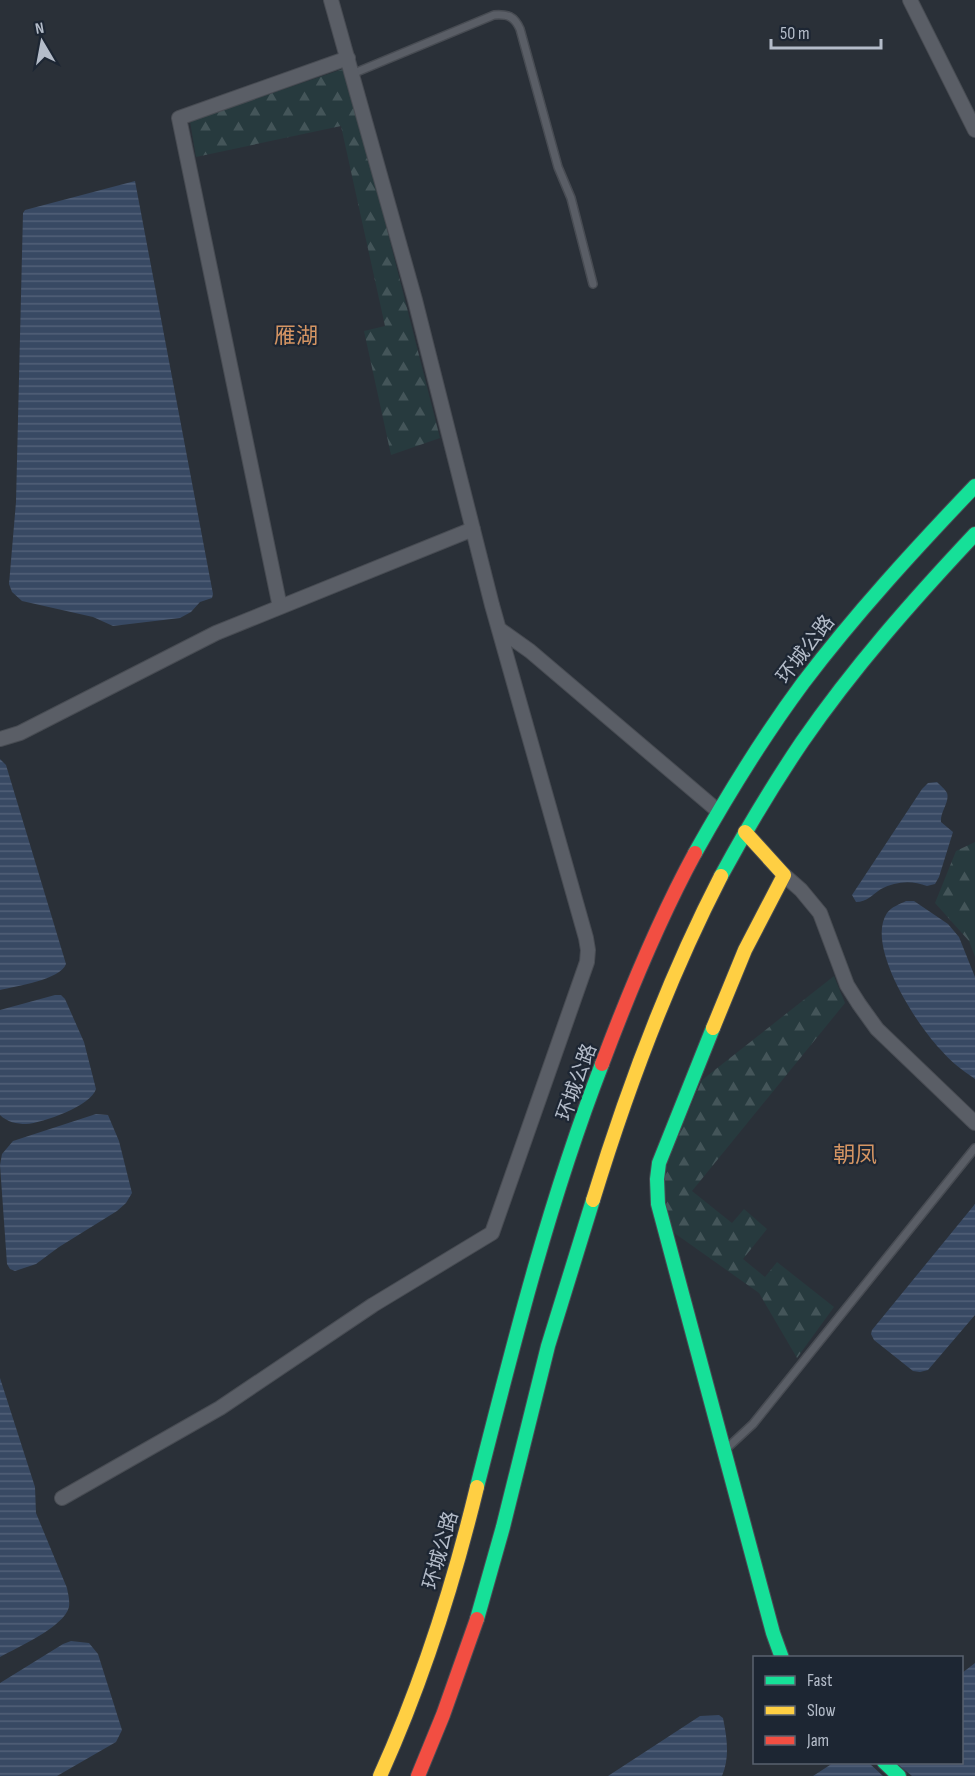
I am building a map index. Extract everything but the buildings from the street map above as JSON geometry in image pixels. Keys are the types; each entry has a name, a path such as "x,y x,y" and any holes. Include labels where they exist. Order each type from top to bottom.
{"main road":[{"name":"环城公路","path":"380,1776 409,1709 450,1589 517,1332 587,1106 629,994 659,925 718,811 783,709 819,661 900,564 975,486"},
{"path":"418,1776 441,1721 482,1599 503,1527 549,1341 594,1193 661,1006 686,948 721,876 746,832 811,729 846,681 898,618 975,534"},
{"path":"746,832 784,875 745,950 659,1163 658,1204 773,1633 781,1656"},
{"path":"886,1764 898,1776"}],"street":[{"path":"62,1498 220,1408 373,1305 492,1233 588,957 586,938 499,629 416,300 332,0"},
{"path":"910,0 975,130"},
{"path":"280,607 179,118 348,58"},
{"path":"0,739 20,733 207,638 473,529"},
{"path":"499,629 530,651 718,811"},
{"path":"784,875 801,890 819,913 847,984 878,1029 975,1123"}],"lane":[{"path":"352,74 494,15 504,14 516,20 558,167 571,198 593,284"},
{"path":"724,1451 753,1424 975,1148"}],"green space":[{"path":"346,68 440,438 391,455 364,331 385,326 341,126 196,157 190,121"},
{"path":"975,842 975,957 969,941 935,903 956,851"},
{"path":"834,976 845,1003 692,1191 732,1223 744,1209 767,1229 743,1259 765,1277 777,1262 834,1307 797,1358 759,1293 670,1230 665,1210 665,1166 702,1080"}],"water":[{"path":"135,181 213,594 212,598 200,602 191,612 180,618 113,626 93,617 22,601 12,592 9,584 16,502 23,213 25,210"},
{"path":"0,759 6,765 66,964 62,970 47,978 0,990"},
{"path":"937,782 948,796 941,822 953,832 935,884 927,886 916,883 898,883 887,886 866,899 856,902 852,895 922,789 928,783"},
{"path":"906,901 914,901 948,924 959,937 975,977 975,1079 952,1061 930,1038 907,1004 888,964 883,945 882,927 887,913"},
{"path":"61,995 65,999 84,1042 96,1089 85,1102 54,1117 26,1124 12,1122 0,1115 0,1010"},
{"path":"96,1114 108,1115 119,1141 132,1193 117,1211 36,1264 15,1271 10,1269 7,1264 0,1165 2,1154 13,1141"},
{"path":"975,1204 975,1315 928,1370 913,1371 874,1340 872,1330"},
{"path":"0,1378 35,1487 36,1513 67,1588 69,1607 59,1622 50,1629 0,1657"},
{"path":"71,1641 89,1643 98,1654 122,1730 116,1742 57,1776 0,1776 0,1683"},
{"path":"975,1663 975,1776 912,1776 897,1764 963,1764 963,1672"},
{"path":"719,1715 723,1718 727,1747 722,1776 608,1776 700,1716"},
{"path":"831,1764 870,1764 883,1776 813,1776"}],"traffic: fast":[{"path":"695,853 746,766 803,683 886,582 975,486"},
{"path":"721,876 770,791 802,742 842,688 884,635 975,534"},
{"path":"713,1028 659,1163 658,1204 773,1633 781,1656"},
{"path":"477,1487 518,1327 549,1221 602,1064"},
{"path":"477,1619 503,1527 548,1346 593,1200"},
{"path":"886,1764 899,1776"}],"traffic: slow":[{"path":"713,1028 745,950 784,875 745,832"},
{"path":"593,1200 650,1035 683,954 721,876"},
{"path":"380,1776 423,1670 458,1561 477,1487"}],"traffic: jam":[{"path":"602,1064 645,957 695,853"},
{"path":"418,1776 443,1715 477,1619"}],"district":[{"name":"雁湖","path":"296,335"},
{"name":"朝凤","path":"855,1154"}]}
